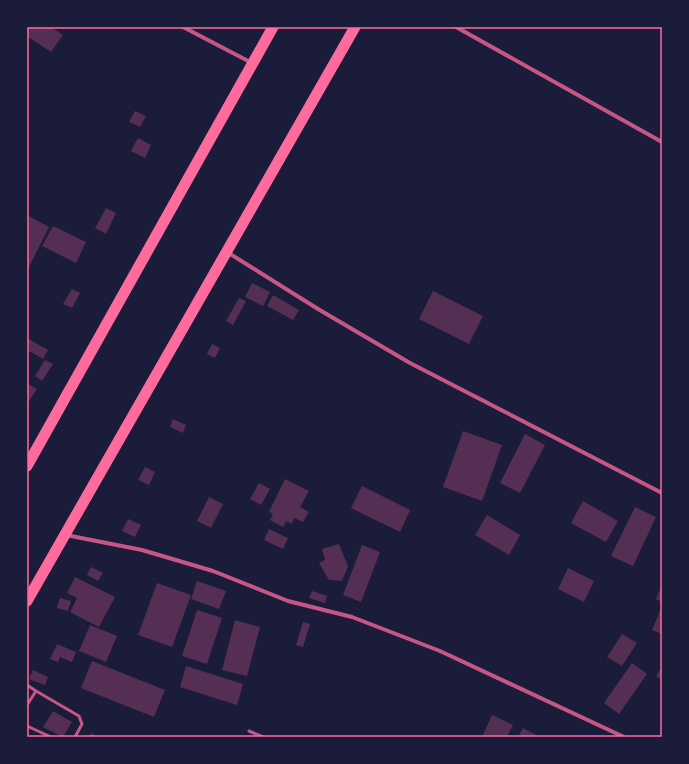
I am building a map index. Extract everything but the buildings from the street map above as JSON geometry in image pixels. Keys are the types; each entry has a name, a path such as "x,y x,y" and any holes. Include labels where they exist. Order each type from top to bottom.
{"highway":[{"path":"27,466 273,27"},
{"path":"27,601 355,27"}],"street":[{"path":"183,27 253,64"},
{"path":"456,27 662,142"},
{"path":"226,252 318,309 410,363 662,493"},
{"path":"64,534 142,550 213,571 288,601 352,617 440,651 624,737"}],"lane":[{"path":"27,685 79,716 82,724 75,737"},
{"path":"27,705 36,691"},
{"path":"27,726 51,737"},
{"path":"249,731 263,737"}]}
